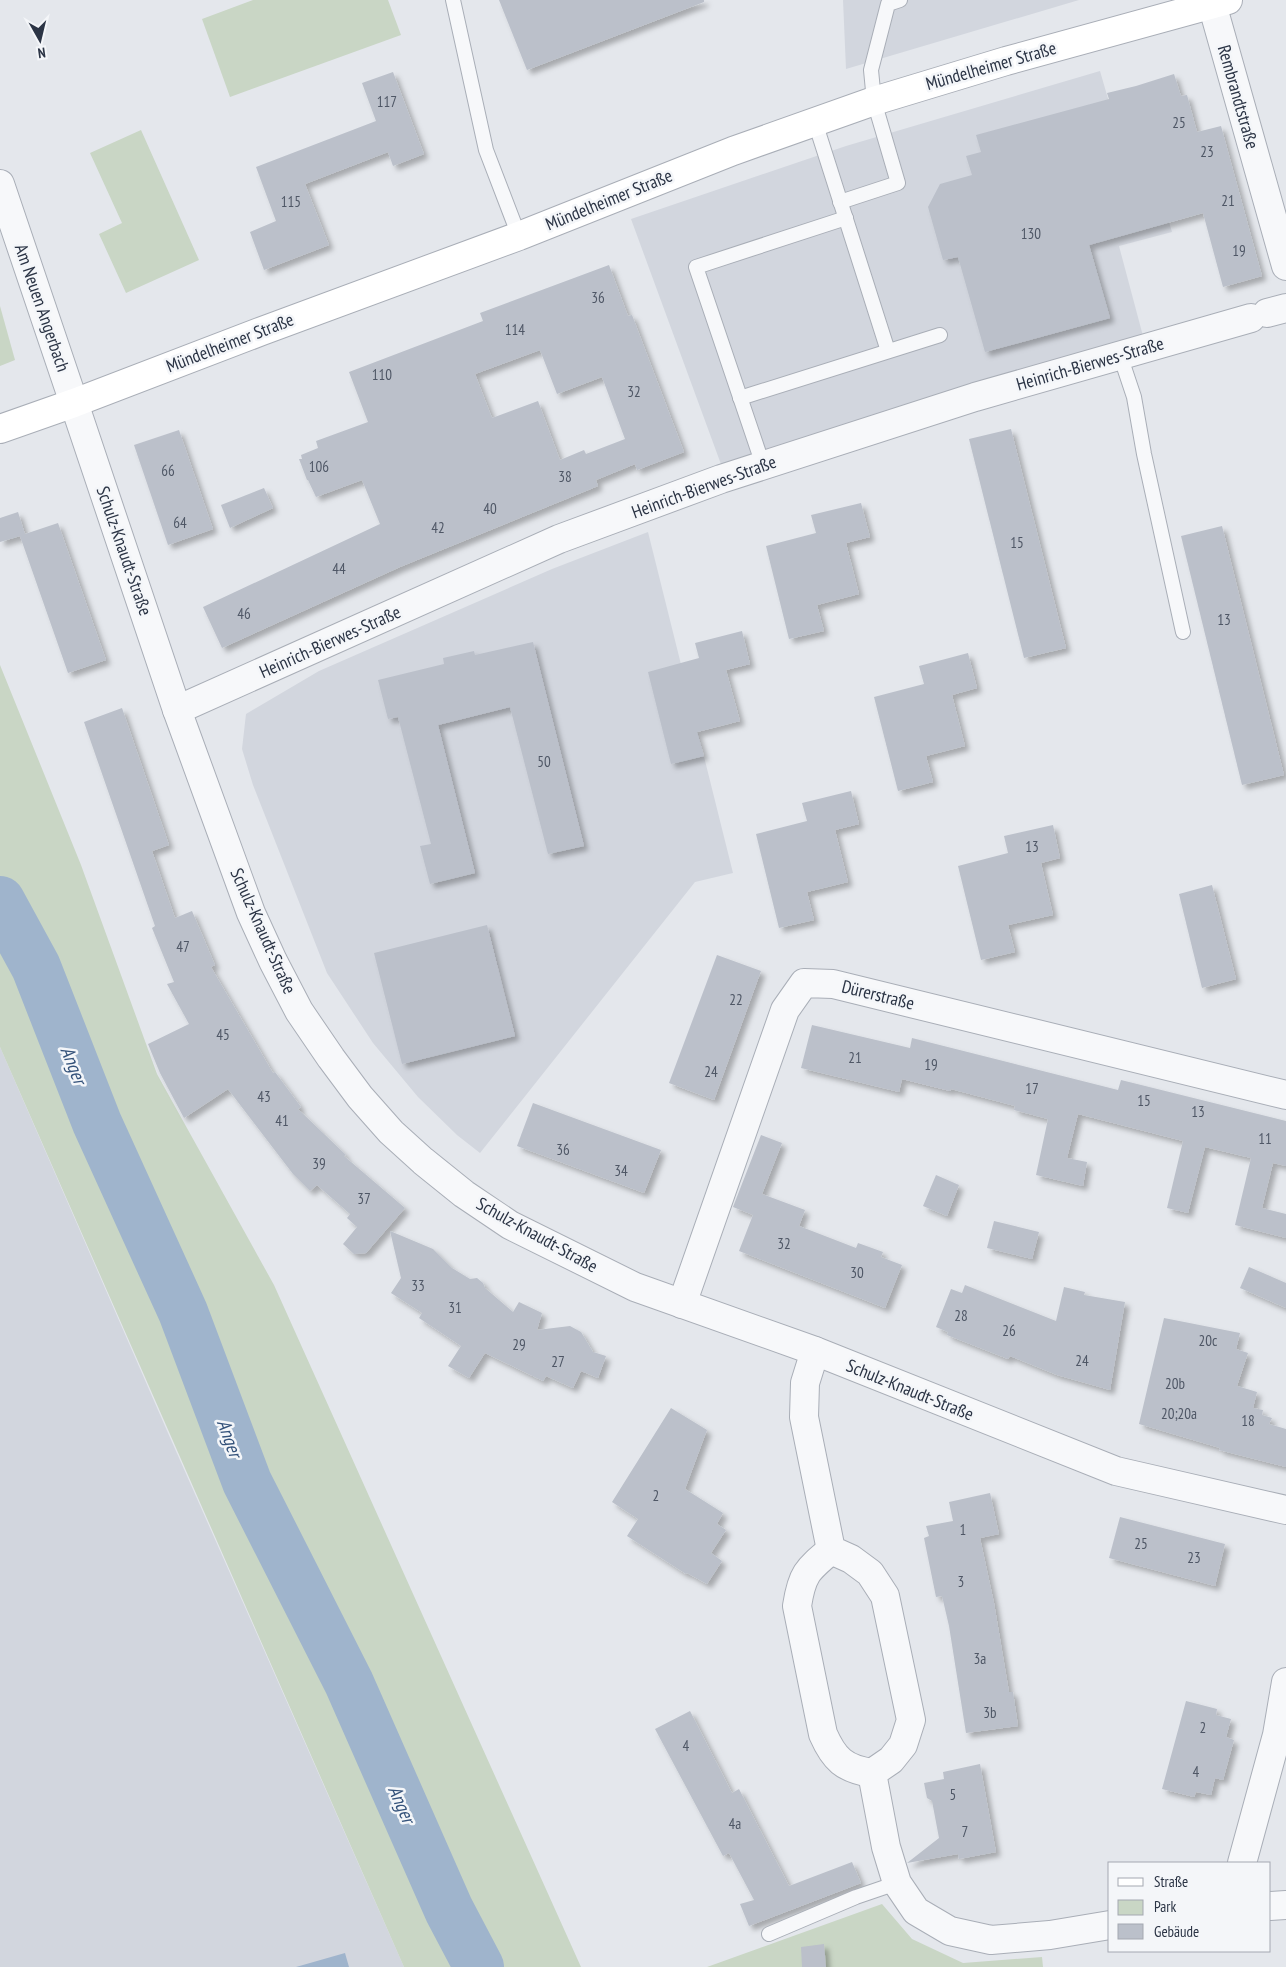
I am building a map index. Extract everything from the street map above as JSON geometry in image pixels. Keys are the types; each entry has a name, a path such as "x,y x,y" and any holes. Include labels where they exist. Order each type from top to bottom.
{"main road":[{"name":"Mündelheimer Straße","path":"0,429 519,236 734,151 874,101 1006,61 1217,2"}],"street":[{"name":"Rembrandtstraße","path":"1217,2 1275,186 1286,266"},
{"name":"Am Neuen Angerbach","path":"0,184 74,403"},
{"name":"Heinrich-Bierwes-Straße","path":"177,710 559,539 763,465 975,397 1268,313"},
{"name":"Schulz-Knaudt-Straße","path":"74,403 177,710 252,912 273,961 299,1011 360,1097 391,1132 422,1162 464,1194 510,1225 635,1287 815,1352 1116,1471 1286,1510"},
{"name":"Dürerstraße","path":"682,1304 785,1010 804,983 833,984 1286,1095"},
{"path":"815,1352 805,1382 804,1417 831,1550"},
{"path":"831,1550 851,1558 870,1573 885,1596 911,1720 903,1744 892,1760 872,1774 854,1770 842,1763 830,1750 823,1734 797,1606 800,1588 808,1569 831,1550"},
{"path":"1242,1862 1277,1735 1286,1682"},
{"path":"872,1774 886,1847 897,1883 916,1911 950,1931 990,1940 1050,1935 1108,1925"},
{"path":"1271,1906 1286,1906"}],"lane":[{"path":"453,0 486,150 519,236"},
{"path":"840,202 898,183 874,101 871,70 888,4 900,0"},
{"path":"815,122 888,351"},
{"path":"763,465 696,267 846,218"},
{"path":"740,398 940,335"},
{"path":"1120,355 1134,397 1144,454 1183,632"},
{"path":"770,1934 856,1897 897,1883"}],"shaded area":[{"path":"843,0 1079,0 846,69"},
{"path":"1100,71 1113,116 1146,144 1172,232 1119,246 1143,336 722,467 631,219 846,146"},
{"path":"648,532 733,873 695,882 480,1153 457,1135 418,1097 373,1043 327,973 253,785 242,749 246,714 319,671 552,569"},
{"path":"0,1047 168,1433 404,1967 0,1967"}],"green space":[{"path":"253,0 388,0 401,35 230,97 202,19"},
{"path":"141,130 199,260 126,293 99,234 122,223 90,153"},
{"path":"0,306 15,360 0,366"},
{"path":"0,665 81,865 157,1074 274,1285 581,1967 404,1967 0,1047"},
{"path":"882,1904 912,1939 963,1963 1042,1957 1043,1967 707,1967"}],"water":[{"path":"345,1953 349,1967 296,1967"}],"building":[{"path":"499,0 704,0 704,2 527,70"},
{"path":"393,72 424,154 393,166 388,152 305,184 329,245 264,270 250,232 276,221 256,167 376,121 362,83"},
{"path":"1174,74 1181,96 1187,95 1197,132 1221,126 1262,276 1223,287 1203,213 1089,245 1110,318 985,352 958,257 943,260 928,207 940,184 972,175 966,156 981,152 976,135 1109,99 1107,93"},
{"path":"609,265 628,316 632,315 684,452 637,470 635,464 596,480 598,486 400,567 222,648 203,607 380,524 362,480 316,497 299,459 302,459 301,455 318,448 316,441 368,422 349,372 483,321 480,313","holes":["540,350 557,394 602,377 625,439 586,454 584,450 560,460 538,401 492,418 475,374"]},
{"path":"1011,429 1066,648 1024,658 969,439"},
{"path":"179,430 213,529 168,545 134,445"},
{"path":"264,488 273,508 230,528 221,505"},
{"path":"861,503 870,537 846,543 859,594 817,605 824,631 789,639 766,546 816,533 811,515"},
{"path":"18,512 25,534 58,523 106,660 68,673 20,536 0,542 0,518"},
{"path":"1222,526 1284,775 1242,785 1181,536"},
{"path":"742,631 750,664 726,670 740,721 697,732 704,756 671,764 648,672 699,658 695,643"},
{"path":"533,642 584,846 548,854 510,707 438,725 475,873 430,884 420,846 431,844 398,717 388,719 378,680 444,664 443,658 474,651 475,655"},
{"path":"968,653 977,688 952,695 965,746 926,756 933,782 898,791 874,697 924,684 919,666"},
{"path":"122,708 169,845 152,851 175,918 192,911 215,965 211,967 273,1073 275,1072 301,1107 298,1109 346,1155 344,1156 405,1208 366,1253 354,1254 343,1244 357,1227 347,1218 350,1214 317,1185 310,1191 293,1174 228,1089 184,1118 160,1073 148,1044 189,1024 167,984 174,982 152,928 155,926 84,722"},
{"path":"851,791 859,824 835,830 848,882 807,892 814,920 779,928 756,834 807,821 802,803"},
{"path":"1053,825 1060,858 1041,863 1053,915 1008,925 1015,952 981,960 958,866 1008,853 1004,836"},
{"path":"1212,885 1236,979 1202,988 1179,894"},
{"path":"487,925 515,1036 402,1064 374,953"},
{"path":"717,955 761,971 714,1100 669,1083"},
{"path":"812,1025 910,1048 912,1038 1118,1090 1121,1080 1286,1121 1286,1166 1273,1163 1262,1208 1286,1214 1286,1238 1235,1225 1251,1158 1205,1147 1188,1213 1167,1208 1183,1141 1078,1114 1067,1158 1087,1162 1083,1186 1036,1175 1048,1119 1014,1110 1015,1106 951,1089 950,1091 902,1079 899,1092 801,1068"},
{"path":"533,1103 661,1150 644,1193 517,1146"},
{"path":"761,1135 782,1143 762,1194 805,1210 799,1226 856,1248 858,1243 883,1252 881,1257 902,1265 885,1308 739,1251 753,1215 733,1207"},
{"path":"936,1175 959,1185 947,1216 923,1206"},
{"path":"994,1221 1039,1232 1032,1259 987,1248"},
{"path":"390,1231 433,1249 452,1268 470,1279 477,1278 483,1283 485,1288 513,1312 519,1302 542,1313 537,1330 570,1326 581,1332 593,1352 606,1356 598,1378 581,1371 573,1388 546,1376 543,1381 485,1353 469,1378 448,1366 461,1346 419,1318 422,1313 391,1293 401,1278"},
{"path":"1249,1267 1286,1283 1286,1308 1240,1288"},
{"path":"965,1285 1056,1321 1064,1287 1085,1292 1084,1295 1125,1302 1110,1390 1057,1375 1010,1356 1008,1359 947,1335 948,1332 936,1327 951,1289 962,1293"},
{"path":"1164,1318 1240,1333 1236,1349 1248,1353 1237,1386 1257,1392 1253,1408 1263,1410 1262,1415 1272,1418 1269,1424 1286,1429 1286,1467 1219,1450 1220,1448 1139,1424"},
{"path":"671,1408 707,1430 685,1489 723,1513 717,1524 726,1530 711,1553 722,1561 707,1584 686,1574 627,1536 638,1519 612,1502"},
{"path":"990,1493 999,1534 980,1538 994,1603 1009,1692 1013,1692 1018,1726 966,1733 949,1626 942,1596 936,1597 924,1538 929,1536 926,1526 953,1521 949,1502"},
{"path":"1120,1517 1225,1544 1215,1586 1109,1558"},
{"path":"1186,1701 1217,1709 1216,1715 1231,1719 1226,1737 1234,1740 1223,1780 1215,1778 1211,1795 1196,1792 1194,1797 1162,1789"},
{"path":"690,1711 732,1793 739,1789 789,1886 852,1862 861,1883 749,1926 740,1904 754,1900 729,1853 723,1856 655,1729"},
{"path":"980,1764 996,1852 959,1859 958,1854 907,1863 939,1838 932,1801 927,1798 924,1783 944,1779 943,1772"},
{"path":"824,1944 826,1967 802,1967 801,1947"}],"waterway":[{"name":"Anger","path":"0,901 36,967 97,1123 183,1312 247,1482 349,1683 449,1910 479,1967"}]}
